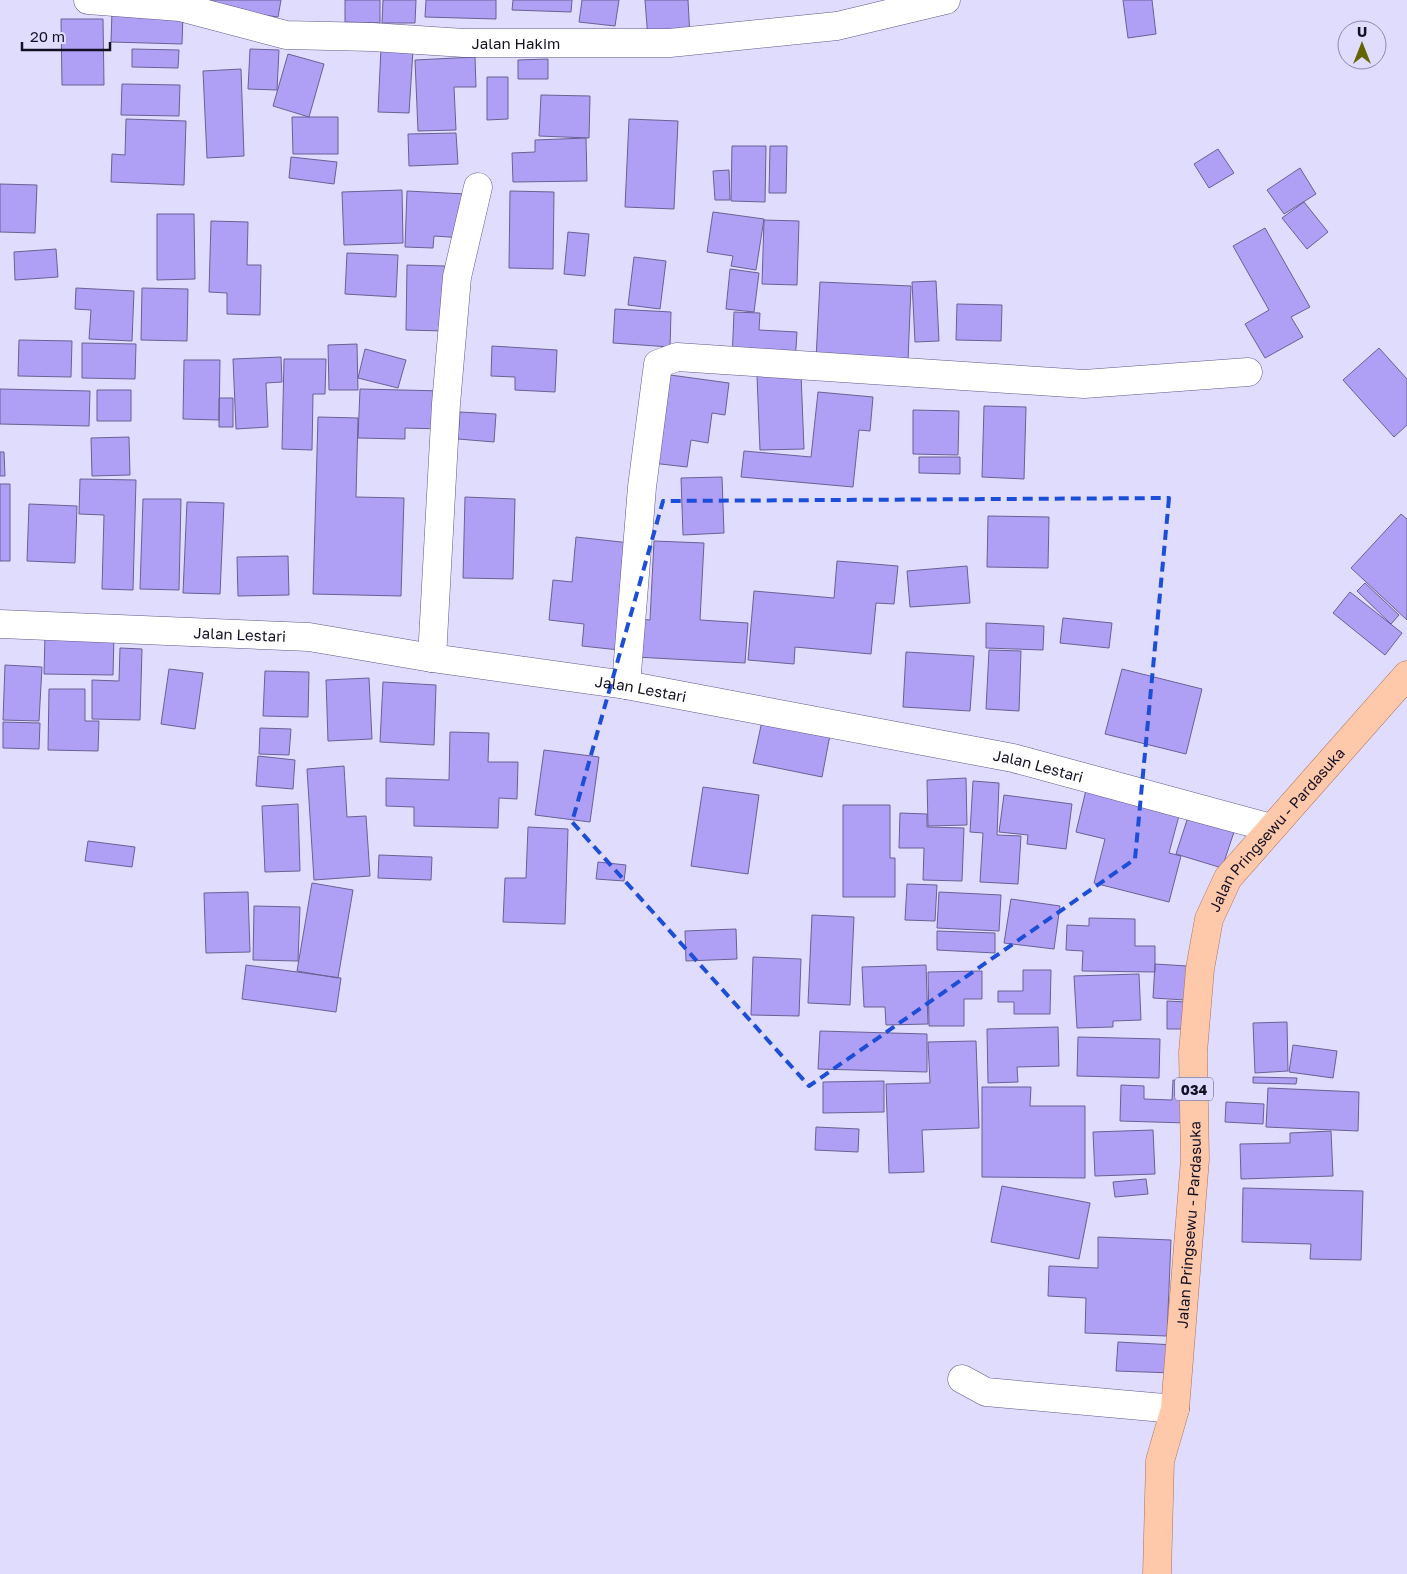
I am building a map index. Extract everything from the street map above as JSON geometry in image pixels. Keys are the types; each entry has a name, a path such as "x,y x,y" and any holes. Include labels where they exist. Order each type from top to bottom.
{"main road":[{"name":"Jalan Pringsewu - Pardasuka","path":"1157,1574 1160,1461 1175,1409 1195,1159 1193,1052 1200,969 1209,919 1228,878 1407,675"}],"street":[{"name":"Jalan Hakim","path":"88,0 180,8 286,35 372,37 464,43 670,43 837,26 946,0"},
{"path":"432,658 445,414 457,278 478,187"},
{"path":"626,685 642,487 658,364 677,357 1084,384 1248,372"},
{"name":"Jalan Lestari","path":"0,624 309,637 432,658 626,685 1013,758 1271,828"},
{"path":"962,1379 986,1392 1175,1409"}],"highlighted area":[{"path":"1169,498 1135,859 809,1086 572,822 663,501"}],"building":[{"path":"210,0 281,0 278,17 209,7"},
{"path":"345,0 380,0 380,23 345,22"},
{"path":"383,0 416,0 415,23 382,23"},
{"path":"426,0 496,0 496,19 425,17"},
{"path":"513,0 572,0 571,12 512,10"},
{"path":"582,0 619,0 615,26 579,22"},
{"path":"645,0 688,0 690,37 648,39"},
{"path":"1123,0 1152,0 1156,34 1128,38"},
{"path":"112,11 183,14 182,44 111,42"},
{"path":"61,19 103,19 104,85 62,85"},
{"path":"381,48 413,50 409,113 378,112"},
{"path":"132,49 179,50 178,68 132,67"},
{"path":"250,49 279,50 277,90 248,89"},
{"path":"288,54 324,64 309,117 273,106"},
{"path":"475,57 476,87 454,87 456,130 418,131 415,60"},
{"path":"548,59 548,79 518,79 518,60"},
{"path":"241,69 244,156 207,158 203,71"},
{"path":"487,77 508,77 508,119 487,120"},
{"path":"122,84 180,85 179,116 121,115"},
{"path":"541,95 590,96 589,138 539,136"},
{"path":"292,117 338,117 338,154 293,154"},
{"path":"126,119 186,121 184,185 111,182 112,154 125,155"},
{"path":"629,119 678,121 674,209 625,207"},
{"path":"456,133 458,164 409,166 408,134"},
{"path":"586,138 587,181 513,182 512,153 535,152 535,140"},
{"path":"732,146 766,146 765,202 731,201"},
{"path":"770,146 787,146 786,193 769,193"},
{"path":"1218,149 1234,173 1209,188 1194,164"},
{"path":"291,157 337,162 334,184 289,178"},
{"path":"1300,168 1316,194 1284,214 1267,190"},
{"path":"729,170 730,200 715,200 713,171"},
{"path":"0,184 37,185 35,233 0,232"},
{"path":"402,190 403,243 344,245 342,192"},
{"path":"407,191 466,194 464,238 434,236 433,248 405,247"},
{"path":"510,191 554,192 553,269 509,268"},
{"path":"1304,202 1328,232 1307,249 1282,218"},
{"path":"713,212 764,219 756,270 731,266 733,256 707,252"},
{"path":"157,214 194,214 195,279 157,280"},
{"path":"764,220 799,221 797,285 762,284"},
{"path":"211,221 248,222 247,265 261,265 260,315 227,314 227,293 209,292"},
{"path":"1265,228 1310,307 1291,317 1303,337 1265,358 1245,324 1269,310 1233,246"},
{"path":"568,232 589,234 585,276 564,274"},
{"path":"56,249 58,277 15,280 14,252"},
{"path":"347,253 398,255 396,297 345,294"},
{"path":"634,257 666,261 660,309 628,305"},
{"path":"407,265 445,266 444,331 406,330"},
{"path":"730,269 759,273 754,312 726,309"},
{"path":"936,281 939,341 915,342 912,282"},
{"path":"820,282 911,286 908,361 816,359"},
{"path":"76,288 134,291 132,341 89,339 91,310 75,309"},
{"path":"142,288 188,289 187,341 141,340"},
{"path":"957,304 1002,305 1001,341 956,340"},
{"path":"615,309 671,312 670,347 613,343"},
{"path":"734,312 760,313 759,330 797,332 795,363 732,360"},
{"path":"19,340 72,341 71,377 18,376"},
{"path":"82,343 136,344 135,379 82,378"},
{"path":"357,344 358,390 329,390 328,345"},
{"path":"492,346 557,350 555,392 515,390 515,377 491,376"},
{"path":"1379,348 1407,379 1407,425 1394,437 1343,380"},
{"path":"365,349 406,360 398,388 358,378"},
{"path":"281,357 282,382 266,383 268,427 236,429 233,359"},
{"path":"284,359 326,359 325,394 313,394 312,450 282,449"},
{"path":"184,360 220,360 219,420 183,419"},
{"path":"663,374 729,383 725,415 712,413 708,443 691,440 687,467 652,463"},
{"path":"801,374 804,449 760,450 757,376"},
{"path":"0,389 90,391 89,426 0,424"},
{"path":"360,389 444,391 443,429 405,428 405,439 358,438"},
{"path":"97,390 131,390 131,421 97,421"},
{"path":"818,392 873,397 870,431 859,430 853,487 741,477 744,451 811,457"},
{"path":"219,398 233,398 233,427 219,427"},
{"path":"984,406 1026,407 1024,479 982,477"},
{"path":"913,410 959,411 958,455 913,454"},
{"path":"460,412 496,414 494,442 458,439"},
{"path":"318,417 358,418 356,497 404,498 401,596 313,594"},
{"path":"129,437 130,475 92,476 91,438"},
{"path":"0,452 4,452 5,476 0,476"},
{"path":"919,457 960,457 960,474 919,473"},
{"path":"722,477 724,533 683,535 681,478"},
{"path":"80,479 136,480 133,590 102,589 104,515 79,514"},
{"path":"0,484 10,484 10,561 0,561"},
{"path":"465,497 515,499 513,579 463,578"},
{"path":"143,499 181,499 179,590 140,589"},
{"path":"187,502 224,503 220,594 183,593"},
{"path":"29,504 77,506 75,563 27,561"},
{"path":"1401,514 1407,519 1407,620 1351,568"},
{"path":"988,516 1049,517 1048,568 987,567"},
{"path":"576,537 630,543 619,650 582,646 584,624 549,620 553,580 572,582"},
{"path":"654,541 704,543 700,620 748,623 745,663 636,657 637,619 650,620"},
{"path":"288,556 289,595 238,596 237,557"},
{"path":"837,561 898,566 894,604 876,603 871,654 795,647 794,664 748,660 754,591 834,598"},
{"path":"967,566 970,603 910,607 907,571"},
{"path":"1365,583 1399,615 1391,624 1357,591"},
{"path":"1350,592 1402,633 1385,655 1333,613"},
{"path":"1063,618 1112,623 1109,648 1060,643"},
{"path":"986,623 1044,626 1043,650 986,648"},
{"path":"45,635 114,636 113,675 44,674"},
{"path":"120,648 142,649 140,720 92,719 92,680 119,681"},
{"path":"989,650 1021,651 1019,711 986,709"},
{"path":"906,652 974,656 970,711 903,707"},
{"path":"5,665 42,667 39,721 3,720"},
{"path":"169,669 203,673 195,729 161,724"},
{"path":"1122,669 1202,689 1186,754 1105,734"},
{"path":"265,671 309,672 308,717 263,716"},
{"path":"369,678 372,739 328,741 326,680"},
{"path":"383,682 436,685 434,745 380,742"},
{"path":"49,689 85,689 85,721 99,721 98,751 48,750"},
{"path":"762,721 830,735 822,777 753,763"},
{"path":"3,722 40,723 39,749 3,748"},
{"path":"260,728 291,729 289,755 259,754"},
{"path":"450,732 489,733 488,762 518,762 517,799 499,798 498,828 414,826 414,807 386,806 386,778 449,780"},
{"path":"544,750 599,757 590,822 535,815"},
{"path":"258,756 295,760 293,789 256,786"},
{"path":"344,766 347,817 366,816 370,876 314,880 307,769"},
{"path":"966,778 967,825 928,826 927,780"},
{"path":"973,781 999,783 997,835 1021,836 1018,884 980,882 983,833 970,832"},
{"path":"703,787 759,795 748,874 691,866"},
{"path":"1086,790 1180,812 1169,853 1181,856 1169,902 1094,883 1105,839 1076,832"},
{"path":"1004,795 1072,804 1066,849 1027,844 1028,835 999,832"},
{"path":"298,804 300,871 265,872 262,806"},
{"path":"843,805 890,805 890,858 895,858 895,897 843,897"},
{"path":"900,813 927,814 927,827 964,828 962,881 923,880 924,848 899,848"},
{"path":"1189,814 1235,829 1222,868 1176,854"},
{"path":"528,827 568,829 565,924 503,922 505,878 526,878"},
{"path":"88,841 135,847 132,867 85,861"},
{"path":"379,855 432,857 431,880 378,878"},
{"path":"598,862 626,865 624,881 596,879"},
{"path":"312,883 353,890 338,978 297,971"},
{"path":"907,884 937,885 935,921 905,920"},
{"path":"248,892 250,952 206,953 204,893"},
{"path":"939,892 1001,895 999,931 937,928"},
{"path":"1011,899 1060,906 1054,949 1004,943"},
{"path":"254,906 300,907 298,961 253,960"},
{"path":"812,915 854,917 850,1005 808,1003"},
{"path":"1089,918 1135,919 1135,946 1155,946 1155,972 1082,971 1083,951 1066,950 1067,925 1089,926"},
{"path":"736,929 737,959 686,961 685,931"},
{"path":"937,931 995,933 995,953 937,950"},
{"path":"753,957 801,959 799,1016 751,1015"},
{"path":"1155,964 1187,966 1185,1000 1153,998"},
{"path":"246,965 341,978 336,1012 242,999"},
{"path":"926,965 928,1024 886,1025 885,1007 864,1007 862,967"},
{"path":"1023,970 1051,970 1050,1014 1014,1014 1014,1002 998,1002 998,991 1023,991"},
{"path":"982,971 982,999 964,999 964,1026 929,1026 928,972"},
{"path":"1139,974 1141,1020 1113,1021 1113,1027 1077,1028 1074,976"},
{"path":"1167,1001 1186,1002 1185,1029 1167,1029"},
{"path":"1287,1022 1288,1071 1255,1073 1253,1023"},
{"path":"1058,1027 1059,1066 1017,1067 1018,1082 988,1083 987,1029"},
{"path":"820,1031 927,1034 927,1072 818,1069"},
{"path":"1078,1037 1160,1039 1159,1078 1077,1076"},
{"path":"976,1041 979,1128 922,1130 924,1172 889,1173 886,1084 930,1083 928,1042"},
{"path":"1293,1045 1337,1051 1333,1078 1289,1072"},
{"path":"1253,1077 1297,1078 1296,1084 1253,1083"},
{"path":"1173,1080 1188,1081 1187,1123 1120,1121 1121,1085 1144,1086 1144,1099 1172,1100"},
{"path":"884,1081 884,1112 823,1113 823,1082"},
{"path":"982,1087 1031,1087 1030,1106 1085,1106 1085,1178 982,1177"},
{"path":"1268,1088 1359,1092 1358,1131 1266,1127"},
{"path":"1226,1102 1264,1104 1263,1124 1225,1122"},
{"path":"816,1127 859,1129 858,1152 815,1150"},
{"path":"1153,1130 1155,1174 1095,1176 1093,1132"},
{"path":"1331,1131 1333,1176 1241,1179 1240,1144 1290,1143 1290,1133"},
{"path":"1146,1179 1148,1194 1115,1197 1113,1182"},
{"path":"1002,1186 1090,1203 1079,1259 991,1242"},
{"path":"1243,1188 1363,1191 1361,1260 1310,1259 1311,1244 1242,1242"},
{"path":"1098,1237 1171,1240 1167,1336 1085,1333 1086,1298 1048,1296 1049,1266 1098,1268"},
{"path":"1118,1342 1175,1345 1174,1373 1116,1371"}]}
